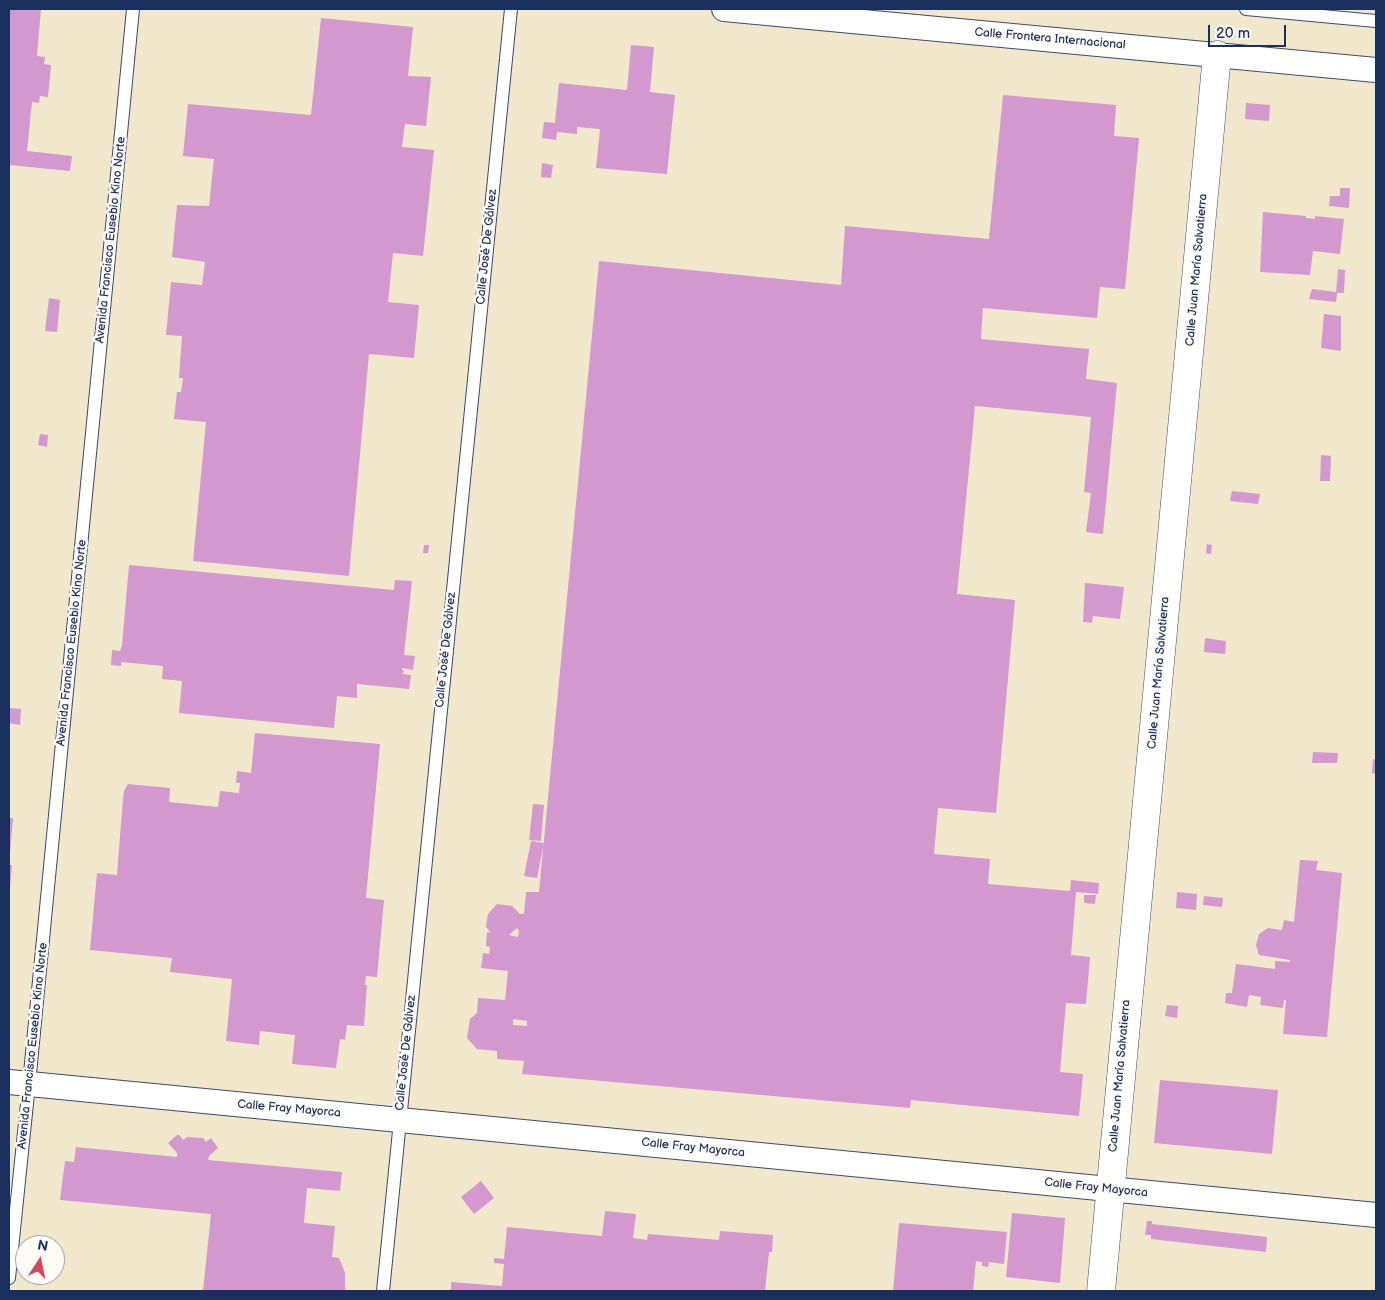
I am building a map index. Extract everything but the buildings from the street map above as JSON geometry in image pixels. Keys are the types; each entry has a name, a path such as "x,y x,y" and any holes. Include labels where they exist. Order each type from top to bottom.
{"street":[{"name":"Calle Frontera Internacional","path":"724,9 1376,70"},
{"name":"Calle Juan María Salvatierra","path":"1101,1291 1217,55"},
{"name":"Calle Fray Mayorca","path":"19,1083 1376,1215"}],"lane":[{"name":"Avenida Francisco Eusebio Kino Norte","path":"9,1278 19,1083 133,9"},
{"name":"Calle José De Gálvez","path":"383,1291 511,9"},
{"path":"1246,9 1376,21"}]}
